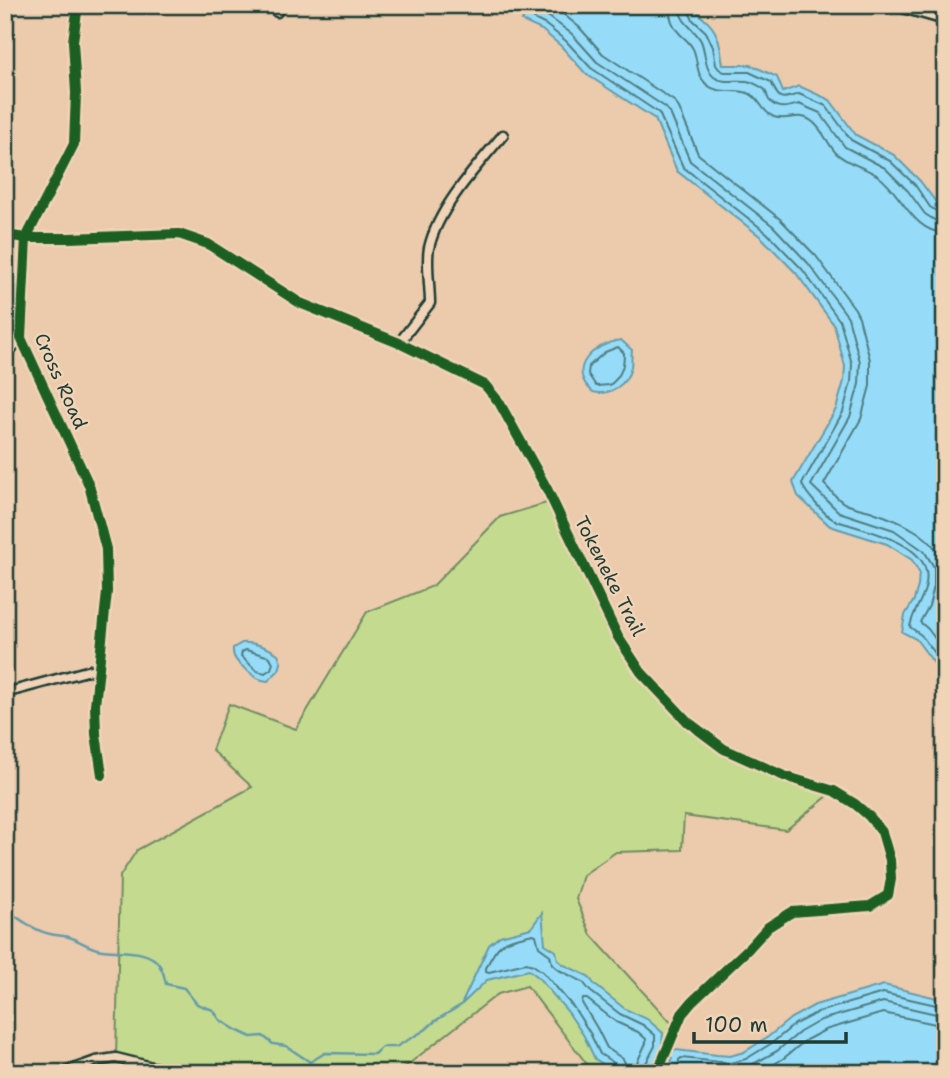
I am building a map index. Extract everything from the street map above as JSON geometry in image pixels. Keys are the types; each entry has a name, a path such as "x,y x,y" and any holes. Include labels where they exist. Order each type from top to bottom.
{"street":[{"name":"Cross Road","path":"78,5 73,41 76,93 74,144 26,238 20,338 89,485 106,549 107,592 95,705 102,775"},
{"path":"892,5 945,20"},
{"path":"399,343 430,303 428,250 439,220 476,166 503,135"},
{"name":"Tokeneke Trail","path":"5,235 69,238 179,234 208,244 300,303 399,343 485,385 499,402 547,489 618,637 641,672 688,722 724,749 784,776 834,791 855,804 882,832 890,860 888,895 870,906 792,912 768,927 692,1002 677,1022 657,1073"},
{"path":"5,356 20,338"},
{"path":"5,693 98,668"},
{"path":"62,1073 96,1061 116,1058 176,1073"}],"green space":[{"path":"553,501 618,637 666,699 724,749 834,791 786,830 684,816 682,850 616,852 583,875 576,899 591,935 675,1027 655,1073 593,1072 527,986 498,994 401,1070 402,1073 176,1073 116,1058 120,876 137,850 252,787 212,750 229,704 296,729 367,612 433,586 500,517"}],"water":[{"path":"531,5 694,5 715,31 723,65 751,65 777,77 783,92 799,86 830,100 856,135 894,155 936,202 945,208 945,678 916,639 902,632 905,615 918,586 919,572 912,560 887,544 830,526 798,496 793,482 836,409 844,381 845,366 834,325 796,273 761,237 677,171 655,119 586,74 561,46 542,30 522,21"},
{"path":"621,340 632,350 631,367 626,379 611,391 593,392 585,383 582,374 586,358 601,346"},
{"path":"242,643 261,646 278,654 281,663 279,670 268,681 255,677 235,659 233,648"},
{"path":"542,913 545,944 556,951 558,960 588,976 625,1009 647,1019 663,1033 662,1044 676,1050 730,1056 744,1052 791,1018 815,1005 884,985 945,1000 945,1073 671,1073 672,1058 659,1053 650,1071 646,1073 618,1073 595,1059 568,1012 529,970 487,980 461,1005 489,945 500,936 531,928"}],"waterway":[{"path":"5,888 12,914 30,926 45,933 69,937 90,947 149,956 159,965 166,984 184,988 197,1004 213,1010 220,1020 251,1037 263,1036 273,1044 286,1046 310,1062 325,1053 374,1054 382,1047 396,1047 461,1005"}],"cycle path":[{"path":"78,5 73,41 76,93 74,144 26,238 21,338 89,485 106,549 107,592 95,705 102,775"},
{"path":"5,235 69,238 179,234 208,244 300,303 399,343 485,385 499,402 547,489 618,637 641,672 688,722 724,749 784,776 834,791 855,804 882,832 890,860 888,895 870,906 792,912 768,927 682,1014 657,1073"}]}
